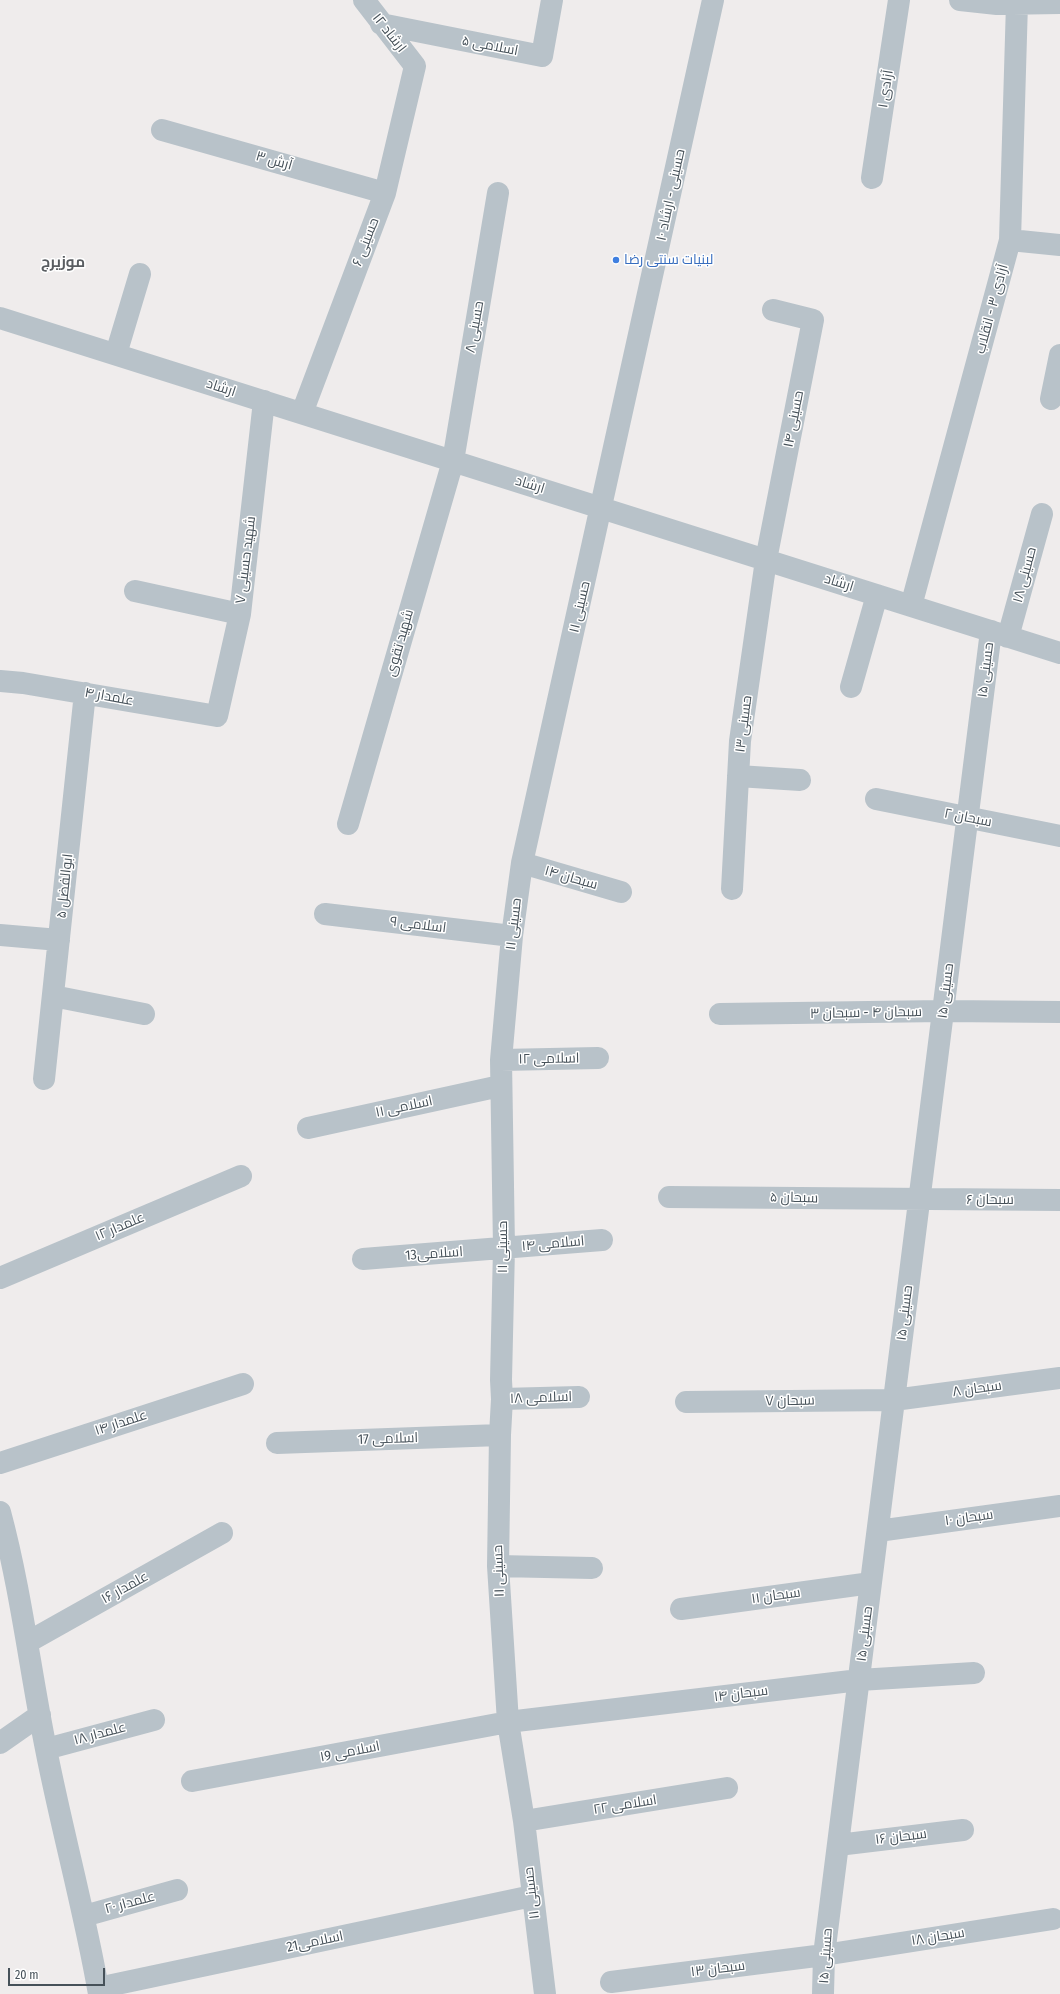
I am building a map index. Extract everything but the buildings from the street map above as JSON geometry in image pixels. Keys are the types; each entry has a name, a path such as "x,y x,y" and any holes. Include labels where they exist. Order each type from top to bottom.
{"street":[{"name":"ارشاد ۱۲","path":"364,0 381,24 415,66"},
{"name":"اسلامی ۵","path":"381,24 542,56 552,0"},
{"name":"حسینی - ارشاد ۱۰","path":"602,508 714,0"},
{"name":"آزادی ۱","path":"872,178 899,0"},
{"path":"960,0 997,4 1060,3"},
{"name":"آزادی ۳ - انقلاب","path":"911,606 1010,240 1017,3"},
{"name":"حسینی ۶","path":"302,413 385,193 415,66"},
{"name":"آرش ۳","path":"162,130 385,193"},
{"name":"حسینی ۸","path":"453,461 498,193"},
{"path":"1010,240 1060,245"},
{"path":"116,354 140,274"},
{"name":"حسینی ۱۴","path":"766,560 814,320 773,310"},
{"name":"ارشاد","path":"0,318 1060,653"},
{"path":"1051,400 1060,355"},
{"name":"شهید حسینی ۷","path":"217,716 240,614 264,401"},
{"name":"شهید تقوی","path":"348,824 453,461"},
{"name":"حسینی ۱۱","path":"545,1994 524,1821 508,1722 498,1566 504,1248 500,1086 512,936 522,863 602,508"},
{"name":"حسینی ۱۸","path":"999,634 1042,514"},
{"name":"حسینی ۱۳","path":"732,889 740,741 766,560"},
{"path":"135,591 240,614"},
{"path":"851,687 877,595"},
{"name":"حسینی ۱۵","path":"823,1994 824,1955 968,818 999,634"},
{"name":"علمدار ۴","path":"0,681 86,693 217,716"},
{"name":"ابوالفضل ۵","path":"44,1079 86,693"},
{"path":"738,776 800,780"},
{"name":"سبحان ۲","path":"876,799 1060,836"},
{"name":"سبحان ۱۴","path":"522,863 621,892"},
{"name":"اسلامی ۹","path":"325,914 512,936"},
{"path":"0,936 59,940"},
{"path":"53,996 144,1014"},
{"name":"سبحان ۴ - سبحان ۳","path":"720,1014 1060,1012"},
{"name":"اسلامی ۱۲","path":"501,1060 598,1058"},
{"name":"اسلامی ۱۱","path":"308,1128 500,1086"},
{"name":"علمدار ۱۲","path":"0,1278 241,1176"},
{"name":"سبحان ۵","path":"669,1197 920,1199"},
{"name":"سبحان ۶","path":"920,1199 1060,1200"},
{"name":"اسلامی ۱۴","path":"504,1248 602,1240"},
{"name":"اسلامی13","path":"363,1259 504,1248"},
{"name":"سبحان ۸","path":"894,1400 1060,1378"},
{"name":"علمدار ۱۴","path":"0,1463 242,1384"},
{"name":"اسلامی ۱۸","path":"502,1399 579,1397"},
{"name":"سبحان ۷","path":"686,1402 894,1400"},
{"name":"اسلامی 17","path":"277,1443 500,1435"},
{"name":"سبحان ۱۰","path":"878,1531 1060,1506"},
{"path":"0,1512 4,1539 28,1642 46,1749 84,1916 99,1991"},
{"name":"علمدار ۱۶","path":"28,1642 222,1533"},
{"path":"498,1566 592,1568"},
{"name":"سبحان ۱۱","path":"681,1609 871,1583"},
{"name":"سبحان ۱۴","path":"508,1722 859,1680 974,1673"},
{"path":"0,1743 40,1716"},
{"name":"علمدار ۱۸","path":"46,1749 154,1720"},
{"name":"اسلامی ۱9","path":"192,1781 508,1722"},
{"name":"اسلامی ۲۲","path":"524,1821 727,1788"},
{"name":"سبحان ۱۶","path":"838,1845 963,1830"},
{"name":"علمدار ۲۰","path":"84,1916 177,1890"},
{"name":"اسلامی21","path":"99,1991 532,1896"},
{"name":"سبحان ۱۸","path":"824,1955 1052,1919"},
{"name":"سبحان ۱۳","path":"611,1982 824,1955"}],"place":[{"name":"لبنیات سنتی رضا","path":"616,260"}],"district":[{"name":"موزیرج","path":"63,263"}]}
